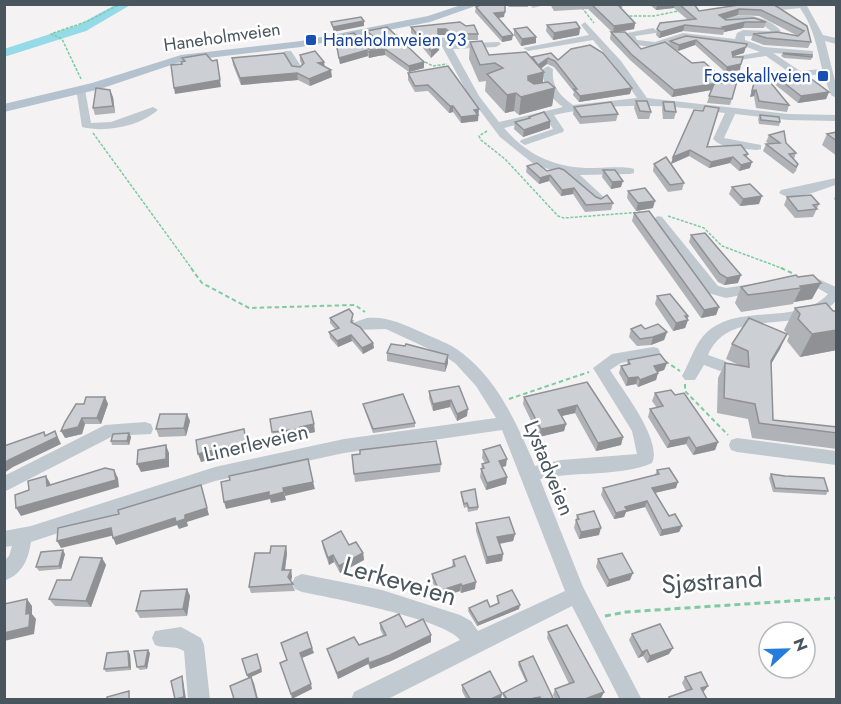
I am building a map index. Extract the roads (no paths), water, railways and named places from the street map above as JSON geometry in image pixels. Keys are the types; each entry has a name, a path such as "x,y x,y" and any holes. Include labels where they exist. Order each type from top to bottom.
{"main road":[{"name":"Haneholmveien","path":"4,108 80,90 181,58 286,46 391,27 441,17 476,4"}],"street":[{"path":"533,5 544,4"},
{"path":"772,8 801,5 812,16 827,71 837,95"},
{"path":"724,21 746,18 772,26 775,33"},
{"path":"589,23 596,37 643,100"},
{"path":"628,37 653,31"},
{"path":"356,33 375,52"},
{"path":"628,37 653,45 697,33"},
{"path":"723,49 742,40 775,33 788,36"},
{"path":"683,36 742,40"},
{"path":"721,36 742,40 770,54 796,72"},
{"path":"528,48 596,37"},
{"path":"628,37 641,51"},
{"path":"819,37 837,41"},
{"path":"450,54 496,44"},
{"path":"450,54 483,52"},
{"path":"288,53 298,69"},
{"path":"444,68 450,54"},
{"path":"450,54 468,89 494,122 538,162 568,170 630,171"},
{"path":"736,59 770,54 811,58 770,54"},
{"path":"548,69 546,79 549,93 569,106"},
{"path":"718,77 827,71"},
{"path":"468,89 484,87"},
{"path":"80,90 86,125 116,123 153,110"},
{"path":"494,122 549,115 569,106 643,100 788,119 837,118"},
{"path":"494,122 520,111"},
{"path":"731,111 718,139 725,143 757,147"},
{"path":"525,142 559,130 549,115"},
{"path":"568,170 600,199"},
{"path":"785,193 799,192 837,182"},
{"path":"656,216 713,290 726,293 778,284 806,282 824,285 837,292 817,316 757,329 717,332 706,344 690,376"},
{"name":"Lystadveien","path":"360,326 378,321 453,355 469,368 495,402 507,423 529,474 577,595 631,699"},
{"path":"529,474 561,467 637,462 646,458 640,430 601,368 617,358 653,352"},
{"path":"699,358 720,365"},
{"name":"Linerleveien","path":"4,572 15,565 20,555 13,538 215,474 344,446 507,423"},
{"path":"4,485 111,430 145,429"},
{"path":"737,445 837,458"},
{"name":"Lerkeveien","path":"302,583 382,599 453,622 464,628 475,643"},
{"path":"362,699 577,595"},
{"path":"162,638 181,637 194,645 199,699"}],"waterway":[{"path":"4,53 82,28 127,4"}],"place":[{"name":"Haneholmveien 93","path":"311,40"},
{"name":"Fossekallveien","path":"823,76"}]}
